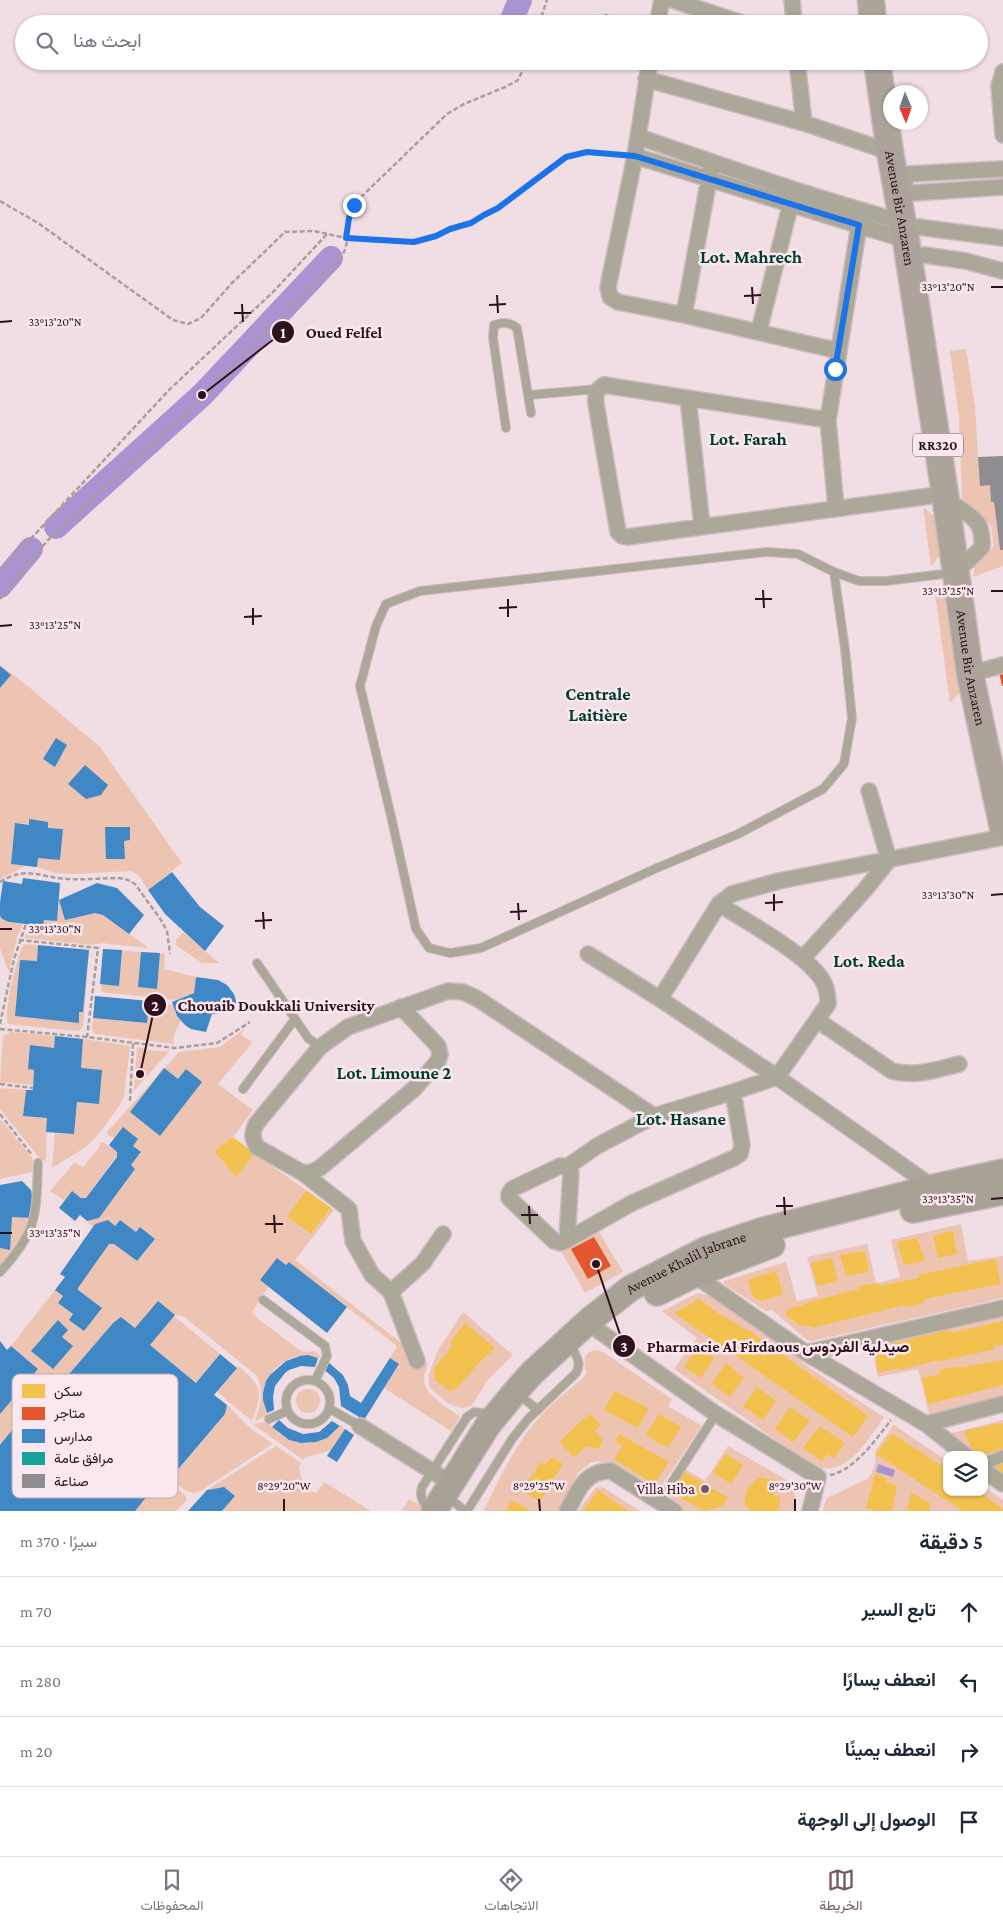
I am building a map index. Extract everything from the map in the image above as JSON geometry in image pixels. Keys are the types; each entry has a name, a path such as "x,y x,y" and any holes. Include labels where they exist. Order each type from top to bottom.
{"highway":[{"path":"871,0 872,15"},
{"path":"886,0 888,15"},
{"name":"Avenue Bir Anzaren","path":"879,70 890,152 903,185"},
{"path":"893,70 894,85"},
{"name":"Avenue Bir Anzaren","path":"900,130 903,185 913,236 961,567 985,670 1003,764"},
{"name":"Avenue Bir Anzaren","path":"985,670 1003,828"}],"main road":[{"name":"Avenue Khalil Jabrane","path":"450,1500 595,1325 631,1288 687,1268 707,1249 770,1238 942,1195 1003,1172"},
{"name":"Avenue Khalil Jabrane","path":"942,1195 1003,1192"},
{"name":"Avenue Khalil Jabrane","path":"450,1500 496,1415 532,1373 595,1325"}],"street":[{"path":"659,15 662,0"},
{"path":"672,0 718,15"},
{"path":"792,0 793,15"},
{"path":"648,70 635,156 608,287 610,296 618,302 684,314 839,351"},
{"path":"798,70 804,123"},
{"path":"1003,72 999,86 1003,135"},
{"path":"646,79 804,123 890,152"},
{"path":"638,137 712,162 859,225 913,236 1003,238"},
{"path":"635,156 709,178 792,196 913,236 966,261 1003,271"},
{"path":"684,314 712,162"},
{"path":"903,185 1003,169"},
{"path":"903,185 1003,187"},
{"path":"759,331 792,196"},
{"path":"836,508 828,420 859,225"},
{"path":"828,420 604,385 598,389 595,395 618,532 622,536 627,537 836,508 952,500"},
{"path":"688,398 702,526"},
{"path":"869,791 889,860"},
{"path":"660,999 719,904 732,894 779,881 1003,837"},
{"path":"803,958 889,860"},
{"path":"719,904 803,958 821,978 828,994 828,1004 817,1020 777,1076 733,1092 654,1116 597,1146 568,1167 560,1166 512,1189 509,1198 554,1240 560,1242 567,1240 632,1203 740,1154 742,1145 733,1092"},
{"path":"588,954 777,1076 942,1195"},
{"path":"417,1361 391,1292 372,1275 353,1241 349,1209 303,1173 257,1146 253,1140 256,1124 320,1047 348,1027 448,991 463,992 478,999 654,1116"},
{"path":"303,1173 312,1172 320,1168 415,1088 438,1061 440,1054 438,1046 401,1007"},
{"path":"817,1020 892,1071 905,1074 922,1073 959,1064"},
{"path":"567,1240 570,1172 568,1167"},
{"path":"391,1292 423,1263 443,1234"},
{"path":"687,1268 806,1353 901,1408 926,1424 960,1451"},
{"path":"806,1353 1003,1308"},
{"path":"595,1325 716,1414 818,1477 810,1511"},
{"path":"926,1424 1003,1404"},
{"path":"360,1426 450,1500"},
{"path":"988,1462 1003,1456"},
{"path":"567,1511 586,1481 592,1474 600,1471 611,1471 674,1511"},
{"path":"988,1473 1003,1484"}],"lane":[{"path":"506,428 493,338 494,325 502,322 510,323 517,328 531,413"},
{"path":"529,394 598,389"},
{"path":"834,572 845,648 852,718 844,764 823,789 738,834 622,883 481,948 450,953 429,948 416,929 360,686 376,626 386,604 420,591 767,552 798,554 834,572 859,581 886,581 961,567"},
{"path":"257,963 308,1038 320,1047"},
{"path":"242,1089 295,1019"},
{"path":"0,1272 19,1250 33,1225 36,1209 38,1162"},
{"path":"264,1300 325,1346 326,1356 315,1381"},
{"path":"304,1379 315,1381 324,1386 328,1392 330,1409 327,1415 318,1422 306,1424 300,1422 287,1411 285,1401 288,1389 292,1384 304,1379"},
{"path":"330,1409 360,1426"},
{"path":"269,1419 287,1411"},
{"path":"660,1501 716,1414"},
{"path":"430,1511 421,1500 422,1486 450,1500"}],"path":[{"path":"542,15 547,0"},
{"path":"0,599 47,541 199,402 339,259 344,252 351,212 359,199 447,114 464,104 518,80 523,70"},
{"path":"0,201 38,223 173,320 188,324 201,318 232,283 285,232 314,231 346,238 414,242 471,223 498,208 566,157 587,152 635,156"},
{"path":"0,572 169,390 274,291 327,234"},
{"path":"0,882 19,873 29,872 68,879 120,878 128,880 135,884 161,920 167,931 170,954"},
{"path":"0,1024 1,1010 19,940 26,924"},
{"path":"19,940 98,948 87,1037"},
{"path":"0,1029 175,1048 217,1043 250,1022"},
{"path":"130,1101 133,1043"},
{"path":"0,1084 33,1088"},
{"path":"0,1114 38,1162"},
{"path":"818,1477 838,1474 858,1458 901,1408"}],"shaded area":[{"path":"966,349 975,406 978,457 990,485 991,502 994,502 1000,550 1003,550 1003,566 973,577 975,564 994,546 991,526 962,498 959,418 950,351"},
{"path":"923,507 938,519 942,553 931,566"},
{"path":"934,585 947,593 962,690 950,703"},
{"path":"0,665 100,747 182,863 148,890 139,876 131,871 73,874 55,873 37,867 25,866 0,879"},
{"path":"59,900 103,915 149,948 101,943 92,945 25,938 30,924 43,926 44,920 57,921"},
{"path":"0,916 7,921 23,924 17,937 9,972 0,949"},
{"path":"183,932 219,963 202,963 176,945 176,940"},
{"path":"24,944 89,950 83,1027 80,1030 8,1024 7,1008 18,959"},
{"path":"103,949 165,954 164,969 196,977 194,993 175,1000 101,992"},
{"path":"149,1003 173,1005 181,1021 174,1034 173,1044 95,1034 92,1030 93,1018 147,1023"},
{"path":"244,1029 241,1034 252,1043 218,1084 253,1110 233,1137 214,1151 236,1177 255,1154 306,1190 287,1217 311,1234 331,1208 334,1210 295,1260 428,1364 424,1376 424,1383 427,1389 436,1400 460,1417 451,1431 384,1388 399,1365 390,1358 397,1346 289,1262 286,1265 278,1258 260,1280 268,1287 252,1312 257,1318 298,1349 304,1352 315,1351 321,1357 298,1356 291,1358 273,1371 264,1391 263,1400 266,1416 255,1421 261,1398 259,1381 256,1375 183,1316 175,1315 158,1302 135,1328 121,1317 114,1322 69,1374 34,1374 38,1369 11,1346 55,1290 63,1295 109,1244 114,1244 137,1261 155,1240 141,1227 136,1232 120,1220 115,1226 108,1221 95,1224 93,1227 87,1221 99,1218 135,1169 131,1165 141,1153 133,1147 111,1137 107,1132 179,1052 220,1047"},
{"path":"11,1032 55,1036 54,1048 34,1070 33,1085 0,1082 3,1036"},
{"path":"83,1039 130,1047 124,1096 120,1105 98,1135 86,1147 52,1168 55,1133 74,1134"},
{"path":"137,1047 155,1051 169,1051 134,1091"},
{"path":"0,1089 26,1090 23,1116 47,1118 46,1161 41,1160 0,1109"},
{"path":"0,1119 33,1159 32,1172 0,1179"},
{"path":"103,1142 118,1154 86,1198 81,1198 72,1191 65,1201 50,1191 74,1163 83,1167 99,1148 100,1143"},
{"path":"12,1217 32,1218 19,1244 0,1267 0,1248 9,1249"},
{"path":"961,1224 968,1261 1003,1256 1003,1298 812,1341 807,1340 772,1310 766,1311 724,1284 724,1281 786,1262 797,1301 818,1296 807,1257 867,1244 876,1283 879,1283 900,1277 891,1240"},
{"path":"598,1230 623,1272 585,1293 561,1251"},
{"path":"698,1293 724,1304 740,1314 813,1370 884,1417 863,1447 845,1463 835,1467 824,1468 812,1465 674,1369 697,1338 662,1311"},
{"path":"463,1312 513,1355 488,1380 472,1405 462,1408 449,1404 432,1390 429,1385 429,1375 438,1350"},
{"path":"174,1316 220,1354 196,1383 150,1345"},
{"path":"1003,1316 1003,1400 930,1418 918,1369 878,1377 871,1346"},
{"path":"591,1351 603,1352 672,1399 668,1406 702,1426 656,1494 607,1463 597,1461 590,1463 578,1473 558,1511 483,1511 524,1437 546,1410 587,1374 585,1366 586,1356"},
{"path":"238,1366 252,1379 258,1390 258,1403 252,1421 217,1392"},
{"path":"308,1389 317,1392 320,1401 317,1410 308,1413 299,1410 296,1401 299,1392"},
{"path":"12,1400 12,1445 0,1445 0,1414"},
{"path":"227,1405 251,1429 272,1443 271,1445 199,1492 186,1491 178,1485 178,1471 225,1414"},
{"path":"1003,1420 1003,1452 988,1456 988,1451 968,1451 945,1435"},
{"path":"265,1422 288,1439 304,1443 319,1441 340,1426 345,1429 331,1450 304,1458 303,1460 253,1424"},
{"path":"894,1425 943,1458 943,1496 988,1496 988,1490 1003,1500 1003,1511 822,1511 827,1498 870,1476 874,1466 875,1451"},
{"path":"276,1446 301,1463 299,1467 304,1489 316,1493 324,1482 371,1511 222,1511 235,1496 224,1487 207,1490"},
{"path":"728,1446 788,1481 795,1496 795,1511 683,1511 664,1500 683,1468 705,1481"},
{"path":"878,1464 895,1470 893,1477 876,1472"},
{"path":"600,1487 640,1511 578,1511 595,1488"},
{"path":"178,1489 186,1496 186,1501 176,1511 135,1511 146,1498 178,1498"},
{"path":"409,1499 424,1507 422,1511 402,1511"}],"building: سكن":[{"path":"233,1137 255,1154 236,1177 214,1151"},
{"path":"306,1190 331,1208 311,1234 287,1217"},
{"path":"953,1231 957,1254 938,1258 933,1236"},
{"path":"917,1238 925,1261 904,1265 897,1242"},
{"path":"865,1251 869,1272 846,1276 840,1255"},
{"path":"832,1258 838,1281 817,1286 811,1263"},
{"path":"995,1259 1001,1284 943,1295 923,1300 924,1303 905,1307 905,1305 812,1328 812,1326 801,1326 785,1315 786,1310 859,1289 858,1286 879,1283 880,1286 919,1278 918,1275"},
{"path":"776,1271 783,1294 762,1301 753,1297 748,1280"},
{"path":"699,1299 719,1314 754,1334 868,1416 853,1437 674,1313"},
{"path":"1003,1321 1003,1345 994,1346 995,1349 878,1373 875,1349 894,1346 893,1343 950,1330 951,1333"},
{"path":"465,1323 495,1348 457,1388 450,1391 435,1380 434,1369 453,1345 450,1343"},
{"path":"698,1346 714,1358 701,1378 684,1367"},
{"path":"1003,1360 1003,1385 928,1404 922,1378 940,1374 939,1370 957,1366 958,1368"},
{"path":"726,1363 744,1378 730,1397 712,1384"},
{"path":"757,1387 776,1401 763,1420 743,1406"},
{"path":"615,1391 649,1408 638,1428 604,1410"},
{"path":"790,1407 810,1421 793,1442 775,1429"},
{"path":"589,1414 601,1424 595,1431 602,1439 602,1444 597,1449 587,1446 574,1457 559,1442"},
{"path":"659,1414 681,1427 668,1448 646,1435"},
{"path":"1003,1423 1003,1449 988,1453 988,1451 973,1451 965,1435 966,1430"},
{"path":"820,1426 845,1443 834,1458 827,1454 822,1461 803,1448"},
{"path":"619,1434 669,1462 654,1484 614,1459 623,1446 615,1442"},
{"path":"893,1434 943,1466 943,1496 985,1496 1003,1509 1003,1511 963,1511 876,1454 889,1436"},
{"path":"726,1454 743,1465 731,1484 713,1472"},
{"path":"552,1457 563,1464 551,1483 549,1491 539,1500 521,1491 541,1462 545,1465"},
{"path":"1003,1462 1003,1477 992,1466"},
{"path":"683,1471 728,1498 722,1506 704,1511 671,1492"},
{"path":"875,1474 887,1478 886,1482 897,1486 892,1511 878,1511 866,1508"},
{"path":"759,1477 777,1481 774,1496 781,1497 778,1511 750,1511 744,1501 748,1488"},
{"path":"598,1490 613,1501 629,1511 583,1511"},
{"path":"911,1493 930,1503 930,1511 907,1511"},
{"path":"512,1500 531,1511 506,1511"}],"building: متاجر":[{"path":"999,672 1003,672 1003,686 1002,686"},
{"path":"594,1237 611,1266 588,1279 571,1249"}],"building: مدارس":[{"path":"0,666 11,675 0,688"},
{"path":"56,738 67,745 55,767 43,759"},
{"path":"85,765 108,785 101,795 86,799 68,784"},
{"path":"29,819 48,822 48,828 63,829 60,860 38,858 37,867 11,864 15,823 29,825"},
{"path":"105,827 130,827 130,840 124,841 125,859 106,859"},
{"path":"172,872 200,907 224,926 205,951 165,914 148,890"},
{"path":"23,878 60,883 57,921 44,920 43,926 9,922 2,919 0,916 0,903 3,881 22,884"},
{"path":"97,883 117,888 144,915 129,934 103,915 95,913 65,920 59,900"},
{"path":"38,945 89,950 83,1012 79,1012 79,1023 15,1016 20,960 37,961"},
{"path":"103,949 122,950 119,986 100,984"},
{"path":"141,952 160,953 157,989 138,987"},
{"path":"196,977 218,980 227,985 234,994 236,1001 236,1011 212,1014 206,1032 191,1029 185,1025 177,1016 172,1002 194,993"},
{"path":"95,996 149,1001 147,1023 93,1018"},
{"path":"55,1036 83,1039 81,1068 102,1070 99,1104 77,1102 74,1134 46,1132 47,1118 23,1116 26,1090 33,1090 34,1070 28,1069 30,1045 54,1048"},
{"path":"164,1068 178,1079 186,1069 202,1082 160,1136 130,1112"},
{"path":"123,1127 138,1139 133,1146 141,1152 131,1165 135,1169 99,1218 87,1221 80,1215 75,1221 59,1208 72,1191 81,1198 86,1198 117,1157 117,1152 109,1145"},
{"path":"22,1181 31,1190 33,1200 32,1218 12,1217 10,1250 0,1248 0,1185"},
{"path":"108,1220 115,1226 120,1220 136,1232 140,1227 155,1239 137,1261 114,1244 109,1244 78,1288 78,1290 102,1308 84,1331 69,1320 73,1314 58,1303 63,1296 55,1290 65,1277 60,1274 95,1224"},
{"path":"277,1258 286,1265 289,1262 347,1307 327,1333 260,1280"},
{"path":"158,1301 175,1315 150,1345 196,1383 220,1354 237,1368 214,1395 227,1405 225,1414 178,1469 178,1374 69,1374 114,1322 121,1317 135,1328"},
{"path":"58,1320 68,1330 62,1337 73,1346 53,1369 31,1351"},
{"path":"0,1341 7,1350 11,1346 38,1369 34,1374 12,1374 12,1400 0,1414"},
{"path":"308,1355 318,1358 315,1367 301,1366 285,1373 275,1386 273,1397 274,1410 267,1413 263,1393 266,1381 270,1375 286,1361"},
{"path":"390,1358 399,1364 364,1420 341,1406 339,1387 334,1378 323,1369 328,1362 343,1375 348,1385 350,1396 361,1403"},
{"path":"279,1420 288,1428 303,1434 319,1432 332,1421 340,1426 327,1438 316,1442 301,1443 289,1440 272,1427"},
{"path":"345,1429 354,1435 337,1462 327,1456"},
{"path":"12,1430 12,1498 146,1498 135,1511 0,1511 0,1445"},
{"path":"224,1487 235,1496 222,1511 188,1511 207,1490"}],"building: صناعة":[{"path":"1003,456 1003,550 1000,550 994,502 991,502 990,485 980,486 978,457"}],"waterway":[{"path":"514,15 520,0"},
{"path":"56,527 202,395 331,258"},
{"path":"0,586 31,549"}],"place":[{"name":"Oued Felfel","path":"202,395"},
{"name":"Chouaib Doukkali University","path":"140,1074"},
{"name":"Pharmacie Al Firdaous صيدلية الفردوس","path":"596,1264"},
{"name":"Villa Hiba","path":"705,1489"}],"district":[{"name":"Lot. Mahrech","path":"751,257"},
{"name":"Lot. Farah","path":"748,439"},
{"name":"Centrale Laitière","path":"598,704"},
{"name":"Lot. Reda","path":"869,961"},
{"name":"Lot. Limoune 2","path":"394,1073"},
{"name":"Lot. Hasane","path":"681,1119"}],"route":[{"path":"354,205 349,218 346,238 414,242 471,223 498,208 566,157 587,152 635,156 859,225 835,369"}]}
